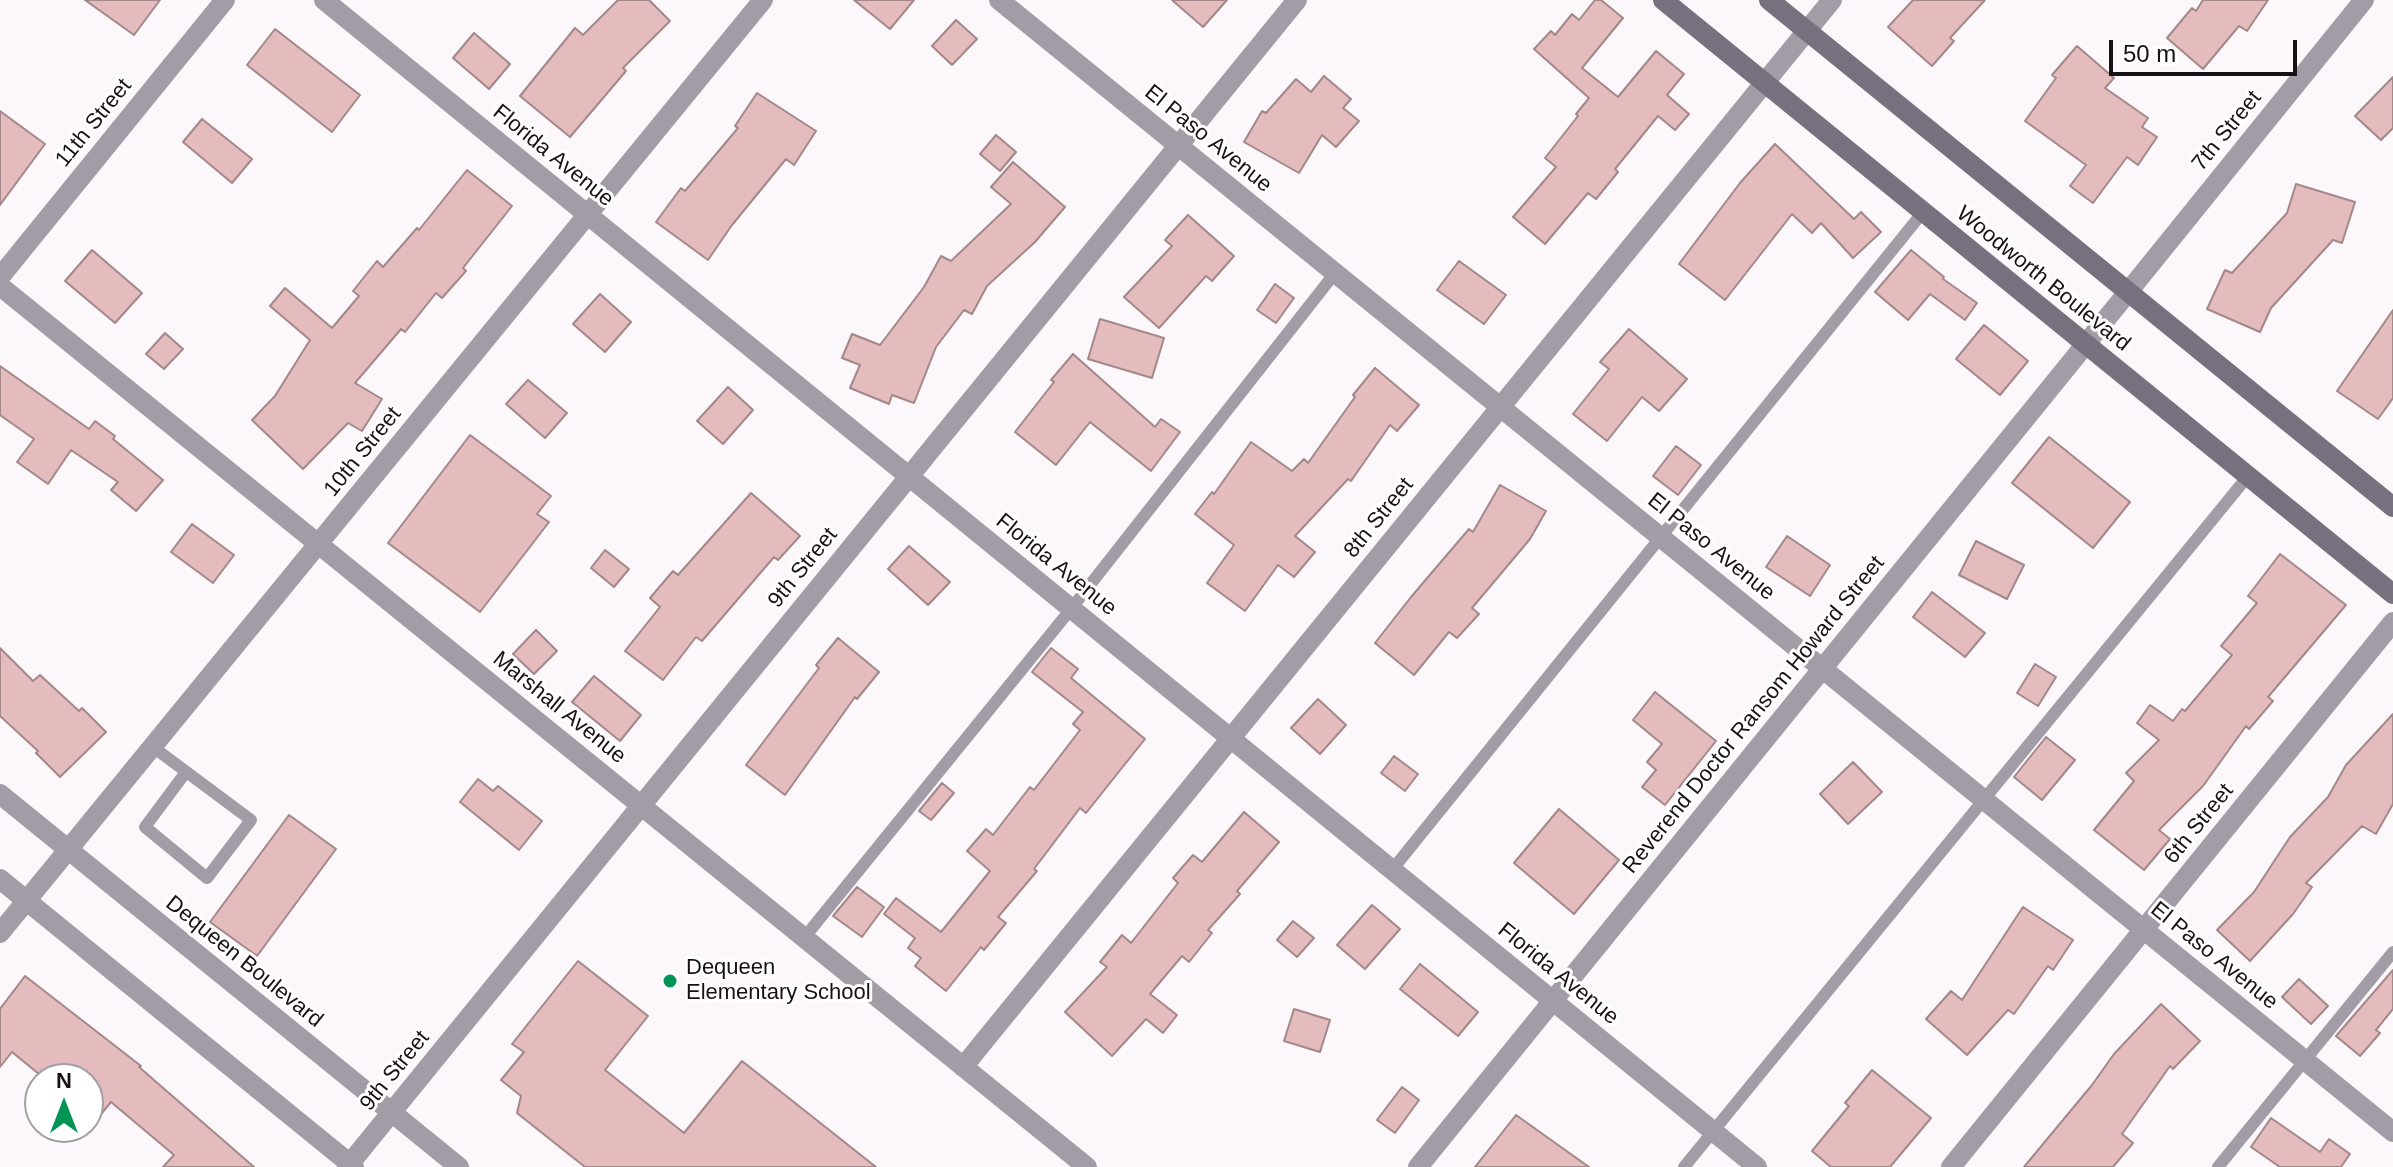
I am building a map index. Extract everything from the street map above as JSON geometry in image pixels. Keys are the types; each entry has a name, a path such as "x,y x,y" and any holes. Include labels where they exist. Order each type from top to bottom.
{"main road":[{"name":"Woodworth Boulevard","path":"1663,0 2393,594"},
{"name":"Woodworth Boulevard","path":"1769,0 2393,507"}],"street":[{"name":"11th Street","path":"0,277 225,0"},
{"name":"Florida Avenue","path":"324,0 1757,1167"},
{"name":"10th Street","path":"0,933 763,0"},
{"name":"El Paso Avenue","path":"999,0 2393,1132"},
{"name":"9th Street","path":"350,1166 1297,0"},
{"name":"8th Street","path":"963,1067 1832,0"},
{"name":"7th Street","path":"2128,292 2364,0"},
{"name":"Marshall Avenue","path":"0,286 1087,1167"},
{"name":"Reverend Doctor Ransom Howard Street","path":"1418,1167 2128,292"},
{"name":"6th Street","path":"1951,1167 2393,622"},
{"name":"Dequeen Boulevard","path":"0,794 459,1167"},
{"path":"0,879 350,1166"}],"lane":[{"path":"1392,870 1923,212"},
{"path":"804,938 1071,609 1335,273"},
{"path":"1684,1167 1982,798 2248,476"},
{"path":"153,747 251,820 207,878 145,827 186,772"},
{"path":"2218,1167 2393,952"}],"building":[{"path":"85,0 160,0 134,35"},
{"path":"618,0 649,0 670,21 623,68 626,71 570,137 520,96 575,28 583,35"},
{"path":"854,0 914,0 890,29"},
{"path":"1172,0 1227,0 1203,27"},
{"path":"1595,0 1601,0 1623,18 1582,68 1618,97 1656,51 1684,74 1667,95 1689,114 1675,130 1658,116 1615,169 1618,172 1596,199 1588,193 1545,244 1513,217 1556,167 1545,158 1589,98 1534,49 1551,31 1555,35 1572,14 1579,20"},
{"path":"1913,0 1985,0 1950,38 1954,41 1932,66 1888,27"},
{"path":"2203,0 2268,0 2247,31 2239,26 2203,69 2167,38 2192,8 2196,11"},
{"path":"956,20 977,39 952,65 932,46"},
{"path":"275,29 360,95 332,132 247,65"},
{"path":"474,33 510,64 489,89 453,58"},
{"path":"2077,46 2114,78 2105,88 2148,118 2142,127 2157,137 2138,165 2127,157 2093,203 2070,186 2086,165 2025,121 2056,78 2052,75"},
{"path":"1324,76 1351,99 1343,108 1359,121 1336,147 1322,135 1299,173 1244,142 1262,111 1266,113 1296,79 1311,92"},
{"path":"2393,77 2393,128 2381,140 2355,116"},
{"path":"757,93 816,131 794,165 786,159 708,260 656,222 681,188 685,191 738,128 735,126"},
{"path":"0,111 45,144 0,205"},
{"path":"202,119 252,159 232,183 183,142"},
{"path":"996,135 1016,152 1000,171 980,154"},
{"path":"1775,144 1854,219 1861,212 1881,232 1853,258 1821,223 1812,233 1792,214 1725,300 1679,264 1740,183"},
{"path":"1013,162 1065,207 1035,242 987,286 972,314 964,310 936,347 914,403 892,395 889,404 850,388 860,365 842,358 852,334 880,345 924,287 941,256 951,261 1011,204 991,187"},
{"path":"467,170 512,206 463,268 466,271 442,298 436,293 405,332 401,329 355,383 382,399 362,431 348,423 303,469 252,420 275,396 310,340 270,306 285,288 332,328 359,296 353,291 377,261 383,267 417,228 419,230"},
{"path":"2296,184 2355,202 2342,243 2333,240 2271,308 2260,332 2207,309 2225,270 2232,273 2287,213"},
{"path":"1188,215 1234,256 1212,281 1206,276 1159,328 1124,297 1172,246 1165,240"},
{"path":"92,250 142,293 115,323 65,281"},
{"path":"1911,250 1943,279 1977,303 1965,320 1930,294 1908,320 1875,292"},
{"path":"1459,261 1506,295 1484,324 1437,290"},
{"path":"1275,284 1294,298 1276,323 1257,310"},
{"path":"600,294 631,322 605,352 573,324"},
{"path":"2393,310 2393,398 2378,419 2337,391"},
{"path":"1100,319 1164,338 1152,378 1088,359"},
{"path":"1984,325 2028,361 2000,395 1956,359"},
{"path":"1629,329 1687,379 1659,411 1642,397 1607,441 1573,414 1609,369 1600,362"},
{"path":"165,333 183,349 164,369 146,354"},
{"path":"1073,354 1155,427 1161,419 1180,432 1151,471 1090,422 1056,465 1015,432"},
{"path":"0,366 89,429 95,421 163,480 136,511 111,490 118,482 71,450 48,484 17,462 34,439 0,415"},
{"path":"1375,368 1419,405 1397,431 1390,425 1351,481 1348,479 1295,536 1315,552 1294,577 1278,565 1245,611 1207,583 1234,545 1195,514 1212,492 1214,494 1251,442 1292,471 1304,459 1308,463 1355,397 1353,395"},
{"path":"528,380 567,413 545,438 506,404"},
{"path":"728,387 753,410 723,444 697,421"},
{"path":"470,435 551,496 537,514 549,522 480,612 388,543"},
{"path":"2049,437 2130,502 2093,548 2012,483"},
{"path":"1676,446 1701,465 1678,495 1653,476"},
{"path":"1500,485 1546,511 1530,539 1472,608 1479,614 1457,638 1449,632 1414,675 1375,643 1469,529 1473,532"},
{"path":"751,493 800,536 778,560 774,557 702,641 696,637 663,680 625,651 660,607 650,598 673,571 678,575"},
{"path":"192,524 234,555 213,583 171,552"},
{"path":"1787,536 1830,565 1810,596 1766,567"},
{"path":"1976,541 2024,565 2007,599 1959,575"},
{"path":"909,546 950,582 928,605 888,569"},
{"path":"605,550 629,569 614,587 591,568"},
{"path":"2280,554 2346,605 2268,697 2273,701 2249,729 2246,726 2203,786 2159,830 2170,839 2144,870 2094,830 2134,781 2126,773 2159,740 2137,723 2150,705 2173,721 2182,709 2185,711 2232,655 2221,646 2257,603 2248,596"},
{"path":"1932,592 1985,633 1965,657 1913,617"},
{"path":"536,630 557,651 534,674 513,654"},
{"path":"838,638 879,672 857,699 855,697 785,795 746,765"},
{"path":"0,648 33,681 40,675 79,711 82,708 106,732 60,777 36,753 38,751 0,716"},
{"path":"1051,648 1078,669 1071,678 1145,739 1086,813 1080,808 1034,869 1037,871 998,917 1006,923 984,950 981,947 946,991 915,966 921,958 908,948 915,938 884,914 896,898 941,932 990,871 967,851 986,829 993,835 1030,787 1034,790 1080,730 1073,724 1083,712 1032,672"},
{"path":"2035,664 2056,677 2038,706 2017,693"},
{"path":"594,676 641,715 620,741 572,702"},
{"path":"1655,692 1716,741 1665,805 1642,787 1656,770 1647,762 1662,744 1633,720"},
{"path":"1318,699 1346,725 1320,754 1291,728"},
{"path":"2393,714 2393,804 2376,834 2362,826 2306,883 2312,887 2293,914 2250,961 2217,930 2254,892 2290,837 2328,797 2346,765"},
{"path":"2046,737 2075,760 2042,800 2014,777"},
{"path":"1394,756 1418,774 1405,791 1381,773"},
{"path":"1853,762 1882,792 1848,824 1820,794"},
{"path":"478,779 493,791 498,786 542,821 519,850 460,802"},
{"path":"942,783 954,793 931,820 919,811"},
{"path":"1559,809 1619,860 1574,914 1514,863"},
{"path":"1244,812 1279,842 1237,891 1240,894 1208,930 1212,933 1189,962 1182,956 1150,994 1177,1015 1163,1033 1146,1019 1112,1056 1065,1012 1107,967 1100,962 1122,935 1131,943 1178,883 1173,878 1193,855 1202,862"},
{"path":"289,815 336,849 257,956 210,922"},
{"path":"857,887 884,907 862,937 833,916"},
{"path":"1372,905 1400,929 1365,969 1337,945"},
{"path":"2023,907 2073,940 2053,970 2048,966 2014,1014 2008,1010 1967,1055 1926,1019 1951,991 1962,1000"},
{"path":"1293,921 1314,938 1297,957 1277,940"},
{"path":"578,961 648,1016 605,1070 684,1133 742,1061 876,1167 585,1167 517,1113 521,1096 501,1080 524,1052 512,1044"},
{"path":"1420,964 1478,1012 1458,1036 1400,989"},
{"path":"2393,970 2393,1009 2376,1030 2380,1033 2360,1056 2336,1036"},
{"path":"25,976 141,1066 254,1167 163,1167 174,1155 111,1102 104,1111 104,1063 25,1063 12,1052 0,1067 0,1009"},
{"path":"2299,979 2328,1006 2311,1024 2282,997"},
{"path":"2161,1004 2200,1041 2173,1069 2170,1066 2122,1134 2133,1143 2113,1167 2024,1167 2114,1054"},
{"path":"1294,1009 1330,1020 1320,1052 1284,1041"},
{"path":"1872,1070 1931,1118 1890,1167 1831,1167 1812,1151 1849,1106 1845,1103"},
{"path":"1402,1087 1419,1100 1395,1133 1377,1120"},
{"path":"1516,1115 1589,1167 1475,1167"},
{"path":"2271,1118 2320,1152 2329,1139 2350,1154 2341,1167 2280,1167 2251,1147"}],"place":[{"name":"Dequeen Elementary School","path":"670,981"}]}
